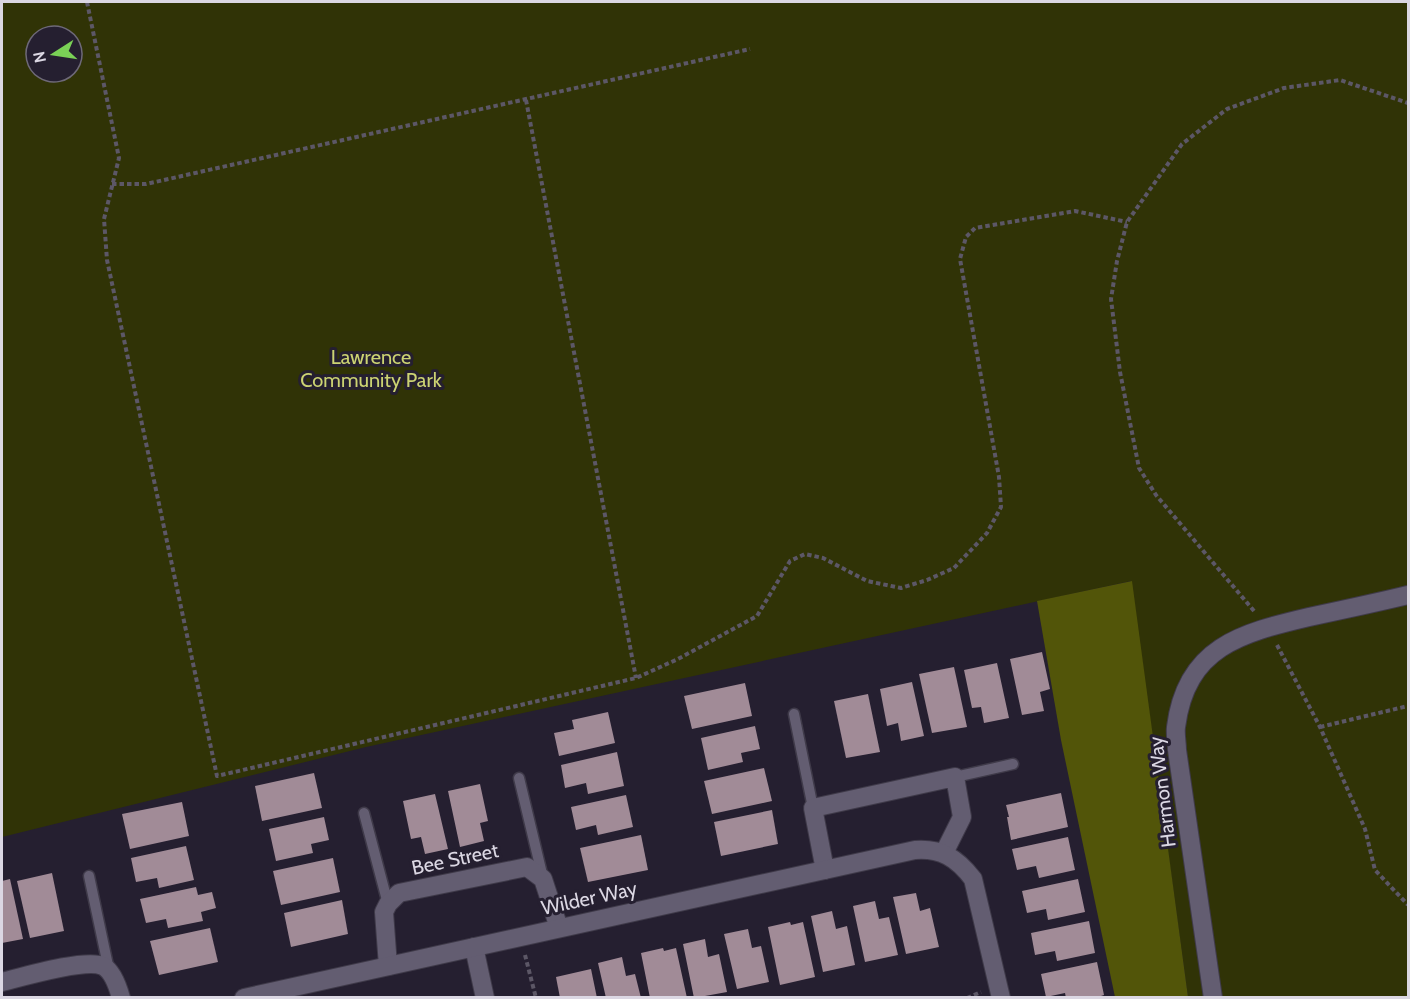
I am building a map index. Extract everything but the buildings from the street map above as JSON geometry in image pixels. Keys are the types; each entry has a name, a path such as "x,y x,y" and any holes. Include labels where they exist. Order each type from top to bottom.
{"street":[{"name":"Harmon Way","path":"1213,998 1177,750 1176,728 1184,693 1203,663 1236,638 1266,628 1408,596"},
{"path":"825,870 813,808 956,777 962,817 944,853 963,865 973,879 1000,998"},
{"name":"Wilder Way","path":"244,998 915,850 929,849 944,853"},
{"name":"Bee Street","path":"388,904 399,894 527,867 543,879"},
{"path":"543,879 559,928"},
{"path":"388,904 384,912 388,966"},
{"path":"474,947 485,998"},
{"path":"2,982 86,963 100,964 109,970 120,998"}],"lane":[{"path":"794,714 813,808"},
{"path":"956,777 1013,764"},
{"path":"519,778 543,879"},
{"path":"364,813 388,904"},
{"path":"90,876 109,970"}],"path":[{"path":"87,2 119,158 104,219 107,260 217,776 636,678 678,659 758,616 790,561 805,554 823,558 867,582 901,588 954,568 987,533 1001,507 999,477 960,259 966,237 975,228 1075,211 1127,222"},
{"path":"112,184 146,184 750,50"},
{"path":"1408,103 1340,80 1284,88 1227,109 1182,144 1127,222 1117,261 1111,299 1120,372 1139,468 1156,495 1266,628 1320,727 1365,829 1375,870 1408,905"},
{"path":"526,100 636,678"},
{"path":"1320,727 1408,706"},
{"path":"521,936 536,998"}],"green space":[{"name":"Lawrence Community Park","path":"2,2 1408,2 1408,997 1188,997 1131,581 366,747 2,837"}],"shaded area":[{"path":"1132,581 1188,997 1115,997 1061,740 1037,601"}]}
